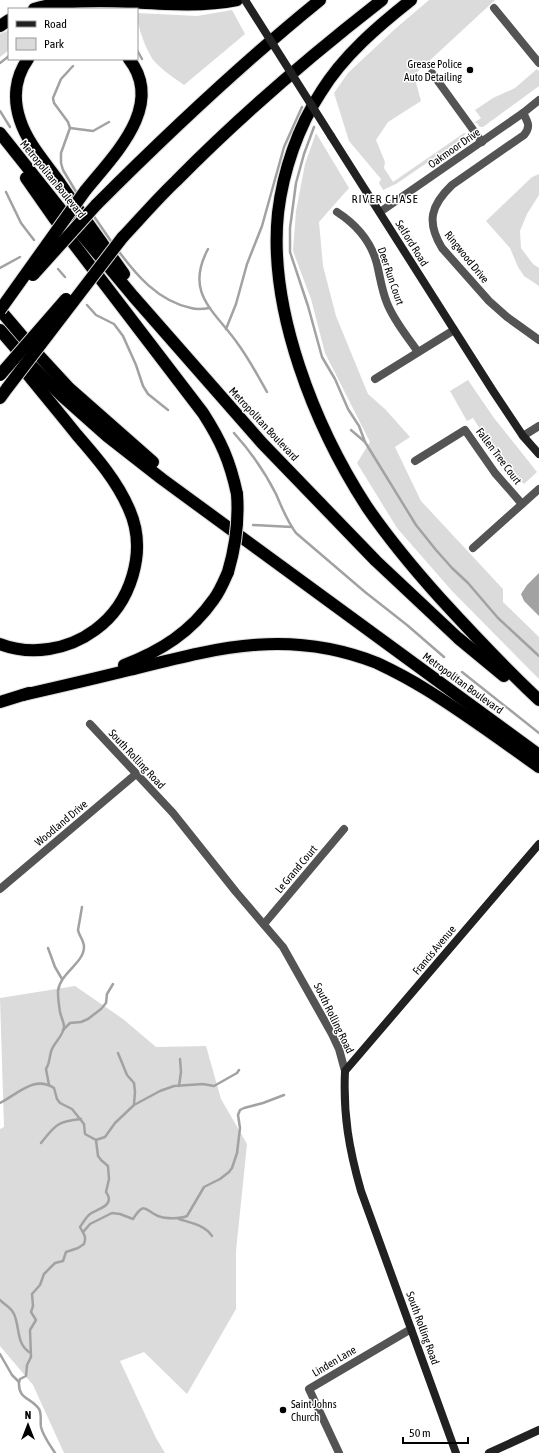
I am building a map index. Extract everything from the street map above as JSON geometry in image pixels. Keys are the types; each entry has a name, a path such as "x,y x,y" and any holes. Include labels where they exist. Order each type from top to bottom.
{"highway":[{"path":"177,0 207,4"},
{"path":"38,8 76,1 207,4 238,0"},
{"path":"0,314 96,205 153,148 248,60 320,0"},
{"path":"0,375 122,238 176,181 270,92 382,0"},
{"path":"411,0 363,41 339,67 321,91 303,125 292,154 278,213 278,256 282,299 300,369 314,407 348,476 368,508 424,580 468,630 539,700"},
{"path":"27,60 23,66 18,79 16,92 18,113 27,135 137,293 190,361"},
{"path":"130,60 138,73 141,89 141,103 138,117 120,147 85,191 0,310 69,388 119,434 254,547"},
{"name":"Metropolitan Boulevard","path":"0,133 62,212 262,442 376,561 458,638 539,704"},
{"path":"0,141 54,218 207,419 226,452 233,474 237,494 238,530 235,551 228,572 215,598 201,616 168,645 143,658 110,670 0,702"},
{"path":"0,398 122,238"},
{"name":"Metropolitan Boulevard","path":"0,330 25,359 107,436 254,547 539,754"},
{"path":"0,341 102,465 119,489 130,510 135,529 137,551 134,571 128,590 117,608 101,626 85,637 64,646 43,650 24,650 0,644"},
{"path":"23,695 203,652 250,644 302,645 350,654 405,677 450,704 539,767"}],"street":[{"name":"Selford Road","path":"245,0 454,330 523,436 539,454"},
{"path":"494,8 539,63"},
{"path":"432,73 482,142"},
{"name":"Oakmoor Drive","path":"380,212 482,142 539,100"},
{"name":"Ringwood Drive","path":"523,113 529,126 524,135 452,185 442,194 436,202 432,222 436,238 442,248 489,301 507,317 539,340"},
{"name":"Deer Run Court","path":"337,212 352,222 371,248 387,303 397,322 418,352"},
{"path":"375,379 454,330"},
{"path":"523,436 539,426"},
{"name":"Fallen Tree Court","path":"415,461 465,430 495,473 522,504"},
{"path":"473,548 539,489"},
{"name":"South Rolling Road","path":"90,724 177,817 236,892 283,947 298,971 339,1049 345,1071 346,1120 353,1161 361,1192 456,1453"},
{"name":"Woodland Drive","path":"0,889 136,774"},
{"name":"Le Grand Court","path":"264,924 344,829"},
{"name":"Francis Avenue","path":"345,1071 539,844"},
{"name":"Linden Lane","path":"339,1453 309,1390 412,1329"},
{"path":"488,1453 539,1430"}],"green space":[{"path":"429,0 495,0 414,75 421,101 388,122 376,140 385,162 384,168 393,182 466,133 456,143 396,184 383,190 379,183 381,179 349,141 334,93 348,73 395,29"},
{"path":"232,10 245,34 184,85 164,71 154,61 142,38 138,21 138,13 197,16"},
{"path":"8,30 8,51 0,57 0,34"},
{"path":"537,69 539,71 539,86 483,127 480,127 477,123 474,123 481,118 475,110 493,98 515,88"},
{"path":"316,133 349,188 319,222 323,266 336,316 368,394 385,409 410,437 395,447 421,501 503,589 503,602 539,637 539,679 452,591 397,528 357,463 370,442 325,353 311,299 293,251 296,211 305,164"},
{"path":"539,174 539,195 527,214 520,231 521,248 533,264 539,268 539,286 524,276 518,267 510,248 486,221 532,177"},
{"path":"468,380 494,418 537,472 524,484 496,454 473,418 467,421 450,391"},
{"path":"75,986 123,1019 156,1047 206,1046 221,1099 247,1144 236,1251 236,1309 187,1394 144,1352 120,1361 156,1438 165,1453 64,1453 33,1385 0,1346 0,1129 4,1127 0,998"}],"shaded area":[{"path":"539,573 539,616 524,601 521,594 527,585"}],"waterway":[{"path":"138,52 142,59"},
{"path":"0,63 8,57"},
{"path":"73,66 61,79 53,98 54,103 68,122 70,128 61,153 61,163 63,170 78,195"},
{"path":"226,329 236,304 247,264 262,226 284,147 302,107"},
{"path":"0,111 10,127"},
{"path":"70,128 93,131 109,122"},
{"path":"314,127 304,154 296,183 290,228 290,252 308,306 322,357 335,379 348,409 359,426 365,442"},
{"path":"6,192 21,223 34,240"},
{"path":"93,215 113,244"},
{"path":"117,249 140,277 158,293 179,305 198,309 210,308"},
{"path":"208,249 201,265 199,278 205,301 242,350 267,392"},
{"path":"0,268 20,257"},
{"path":"58,269 65,277"},
{"path":"87,305 96,315 114,324 123,336 136,365 143,386 148,394 168,410"},
{"path":"351,430 365,442 416,525 436,550 468,583 498,618 539,656"},
{"path":"234,433 252,455 272,486 287,519 296,533 444,657"},
{"path":"253,525 292,527"},
{"path":"462,672 539,733"},
{"path":"49,1085 46,1069 52,1049 62,1034 64,1027 60,1012 58,991 63,979 83,953 84,945 78,930 82,907"},
{"path":"48,948 55,967 62,979"},
{"path":"63,1030 70,1023 81,1022 88,1019 101,1009 106,1003 107,994 113,984"},
{"path":"118,1053 127,1075 134,1083 134,1104"},
{"path":"179,1086 181,1072 180,1059"},
{"path":"0,1103 26,1087 40,1084 47,1085 54,1088 57,1099 60,1103 72,1109 84,1124 85,1134 96,1140 105,1137 115,1123 134,1105 160,1091 174,1086 203,1084 214,1086 237,1073 239,1070"},
{"path":"84,1231 90,1224 112,1213 120,1214 133,1219 143,1208 165,1218 187,1216 204,1187 220,1179 232,1168 237,1153 240,1128 238,1115 240,1110 284,1095"},
{"path":"41,1143 58,1125 67,1121 81,1119"},
{"path":"19,1382 20,1379 26,1376 27,1365 31,1357 30,1330 36,1320 31,1312 33,1306 32,1294 40,1285 44,1274 55,1263 63,1261 66,1252 78,1248 84,1244 85,1237 80,1227 90,1214 105,1206 109,1200 109,1196 106,1192 109,1179 108,1166 98,1156 96,1140"},
{"path":"179,1219 206,1229 212,1236"},
{"path":"0,1300 13,1312 20,1339 22,1344 29,1352"},
{"path":"0,1354 12,1375 19,1382 19,1388 23,1395 39,1409 42,1430 55,1453"}],"place":[{"name":"Grease Police Auto Detailing","path":"470,70"},
{"name":"Saint Johns Church","path":"283,1410"}],"district":[{"name":"RIVER CHASE","path":"385,199"}]}
